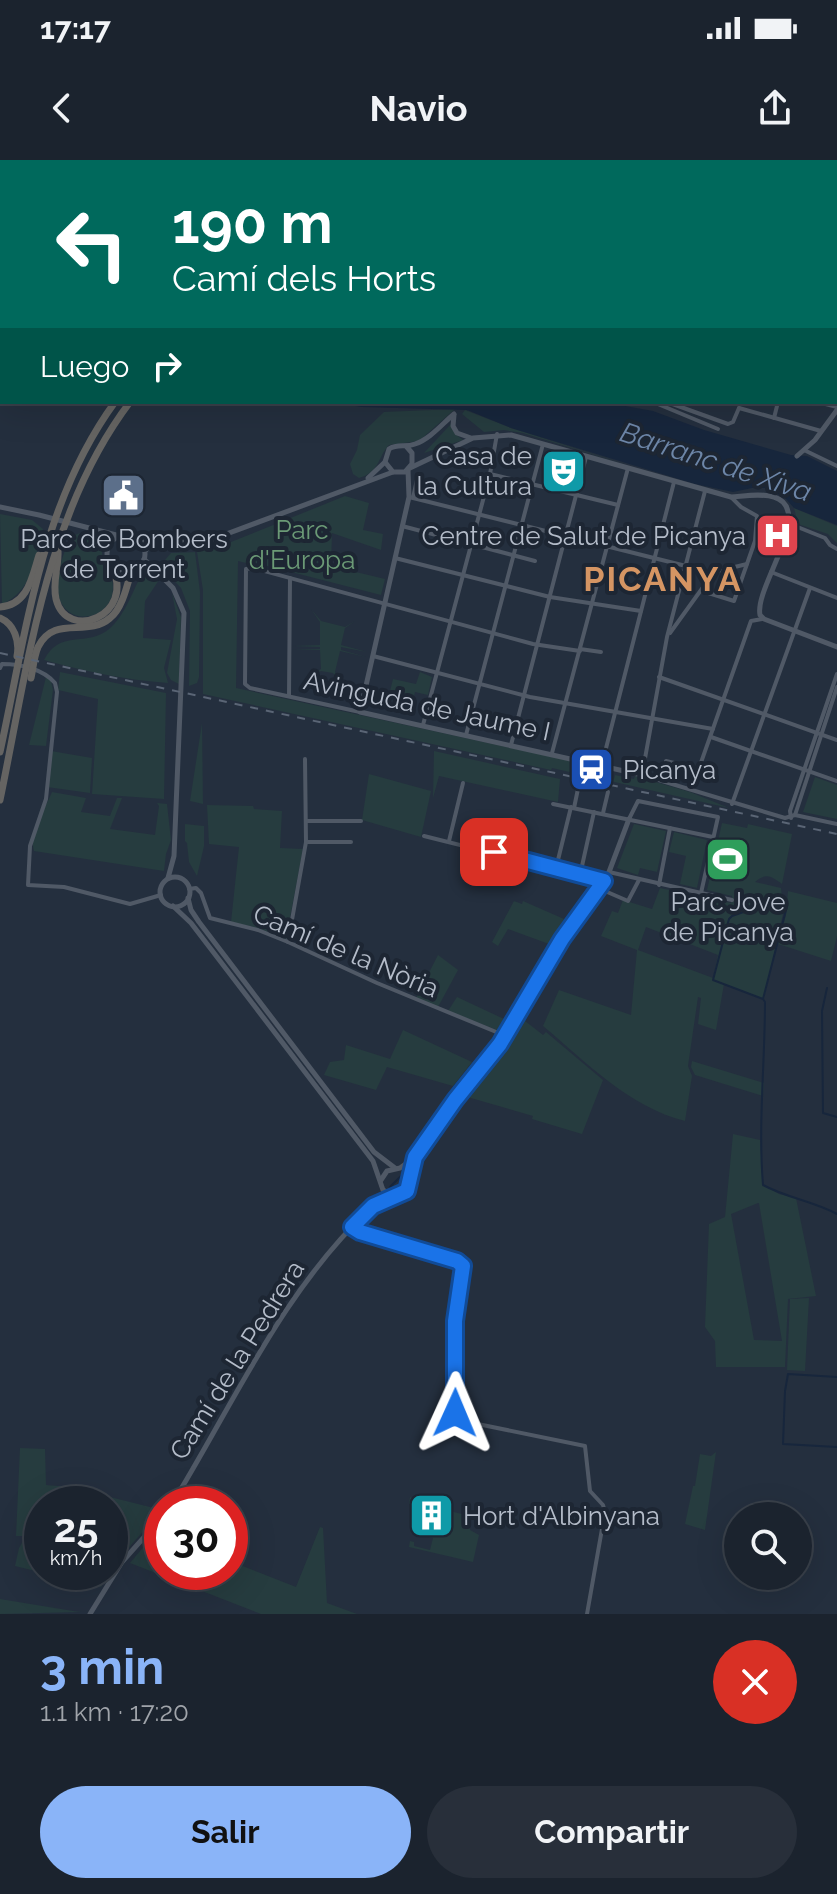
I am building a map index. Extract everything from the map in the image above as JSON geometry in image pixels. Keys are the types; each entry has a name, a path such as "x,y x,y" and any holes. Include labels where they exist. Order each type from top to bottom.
{"highway":[{"path":"0,607 12,605 29,587 44,538 85,449 114,404"},
{"path":"0,800 58,544 70,509 95,457 129,404"},
{"path":"0,752 51,527"},
{"path":"58,544 55,598 63,613 76,620 92,620 107,612 113,604 118,585 112,567"},
{"path":"11,749 21,724 38,648 54,629 94,627 111,618 134,571"},
{"path":"0,618 15,633 18,650 0,752"}],"street":[{"path":"658,404 718,429"},
{"path":"673,404 728,424 733,422 738,405 821,431"},
{"path":"774,418 778,404"},
{"path":"797,456 837,409"},
{"path":"411,497 409,469 413,457 430,436 454,414 453,426 457,433 473,438"},
{"path":"423,725 490,474 497,434"},
{"path":"0,507 137,539 205,542 363,481 409,469 473,438 497,434 523,437 705,491 731,497 780,499 790,515 790,524 758,604 764,619"},
{"path":"363,481 385,462 389,449 419,443 430,436"},
{"path":"466,735 544,443"},
{"path":"406,446 413,457"},
{"path":"804,450 837,466"},
{"path":"511,745 586,455"},
{"path":"413,457 431,456"},
{"path":"385,462 403,480 411,497"},
{"path":"552,753 628,468"},
{"path":"490,474 618,505"},
{"path":"360,712 402,526 418,475"},
{"path":"602,764 674,482"},
{"path":"705,491 667,637 642,775 785,818 793,816 837,824"},
{"path":"411,497 686,566"},
{"path":"702,591 734,601 755,541 757,516 731,497"},
{"path":"790,524 825,538 837,549"},
{"path":"82,525 100,537 108,549 112,567 121,572 158,574"},
{"path":"402,526 535,561"},
{"path":"108,549 120,536"},
{"path":"137,539 158,574 178,595 184,613 174,856 168,878 161,886 161,895 165,903 184,915 224,965 373,1161 387,1194 394,1197 407,1191 415,1157 506,1036 562,939 609,872 635,802 718,817 701,893"},
{"path":"134,571 152,544 168,540"},
{"path":"395,558 550,597 651,612"},
{"path":"667,637 714,572 747,564"},
{"name":"Avinguda de Jaume I","path":"290,578 248,568 245,571 244,681 250,688 642,775"},
{"path":"771,572 837,598"},
{"path":"289,696 290,578 537,645 601,652"},
{"path":"732,804 810,588"},
{"path":"692,788 751,621 764,619 837,647"},
{"path":"373,656 523,696 713,729"},
{"path":"0,668 2,664 9,664 40,670 55,683 57,692 46,799 30,846 28,885 64,887 130,904 161,895"},
{"path":"834,695 837,674"},
{"path":"659,677 837,740"},
{"path":"793,816 818,734 837,687"},
{"path":"711,736 837,781"},
{"path":"288,942 306,842 305,759"},
{"path":"666,761 699,769"},
{"path":"449,841 463,783"},
{"path":"556,868 579,784"},
{"path":"603,813 608,792"},
{"path":"553,804 713,837"},
{"path":"580,875 594,812"},
{"path":"307,821 361,821"},
{"path":"659,885 670,828"},
{"path":"424,836 604,881"},
{"path":"306,842 351,842"},
{"path":"174,856 181,878 189,889 191,910 199,922 374,1152 409,1176"},
{"path":"609,872 732,900"},
{"path":"168,878 181,878"},
{"path":"598,888 628,901 639,880"},
{"name":"Camí de la Nòria","path":"189,889 196,888 201,893 210,918 258,930 506,1036"},
{"path":"173,906 182,905 188,898"},
{"path":"382,1182 385,1172 415,1157"},
{"name":"Camí de la Pedrera","path":"373,1206 382,1182"},
{"name":"Camí de la Pedrera","path":"183,1486 281,1319 314,1272 373,1206 394,1197"},
{"path":"352,1227 457,1261 463,1266 455,1321 455,1413 458,1417 463,1421 585,1446 590,1491 603,1505 605,1512 587,1614"},
{"path":"90,1614 122,1562 144,1537"}],"green space":[{"path":"455,409 419,441 389,445 371,472 359,478 353,474 350,464 360,435 384,412"},
{"path":"465,410 634,467 523,433 504,430 484,432 462,414"},
{"path":"451,424 455,434 463,440 424,453"},
{"name":"Parc d'Europa","path":"345,496 369,503 363,530 383,534 381,550 332,533 331,566 385,579 381,595 238,561 236,688 585,764 583,775 203,694 203,590 197,552 231,542"},
{"path":"794,508 837,526 837,543 828,534 798,524"},
{"path":"0,514 32,520 43,529 26,583 12,599 2,604"},
{"path":"80,533 93,537 102,546 103,562 113,583 111,599 105,608 87,616 77,616 68,611 62,603 57,584 70,537"},
{"path":"195,552 200,592 199,677 197,683 189,686 190,611 181,588 160,566 171,553"},
{"path":"142,574 159,580 145,601 143,638 171,640 164,668 168,683 136,680 44,660 57,645 96,636 111,627 122,614"},
{"path":"172,593 181,617 179,684 171,680 167,673 177,619"},
{"path":"311,609 321,621 345,627 355,621 345,628 341,645 367,652 341,647 341,650 366,657 340,651 335,672 341,685 333,673 321,671 313,675 321,669 320,650 293,650 320,649 293,646 320,645 320,622"},
{"path":"60,672 166,693 164,799 92,794 98,699 58,690"},
{"path":"420,672 432,677 428,695 415,692 412,705 388,699 393,679 416,684"},
{"path":"46,677 51,681 53,690 46,746 29,745"},
{"path":"202,723 203,804 190,801"},
{"path":"51,751 92,758 90,793 47,787"},
{"path":"434,751 560,779 558,802 439,776 433,798"},
{"path":"369,774 431,791 421,837 362,820"},
{"path":"615,775 634,779 635,776 690,792 729,808 610,781"},
{"path":"815,777 837,785 837,819 803,812"},
{"path":"52,792 86,798 81,812 110,816 117,798 122,798 110,829 155,835 157,803 167,804 171,840 164,871 34,851 36,829"},
{"path":"207,805 253,806 254,809 282,811 280,848 303,849 286,939 231,922 239,847 209,844"},
{"path":"722,823 747,828 748,824 792,834 782,884 766,876 755,882 781,888 782,898 768,903 784,909 764,999 724,984 716,1030 698,1024 701,998 698,997 688,1066 692,1076 685,1121 627,1094 543,1026 559,990 631,1015 637,950 601,936 612,911 618,913 623,900 652,909 660,888 731,903 732,896 707,890","holes":["646,927 718,955 713,978 638,950"]},
{"path":"185,824 204,826 204,846 197,876 189,862"},
{"path":"634,824 666,831 657,872 640,868 638,875 617,868"},
{"path":"674,832 707,840 697,888 680,884 686,856 669,852"},
{"path":"788,891 837,903 837,936 831,961 778,944 786,915"},
{"path":"514,901 522,904 523,901 564,919 549,944 508,929 498,946 492,942"},
{"path":"438,955 458,970 438,1007 416,998"},
{"path":"457,997 504,1019 497,1030 448,1011"},
{"path":"520,1017 543,1035 546,1032 603,1080 582,1134 464,1096 496,1058 494,1056"},
{"path":"403,1030 472,1062 453,1086 387,1067 376,1090 324,1075 330,1062 344,1060 346,1045 390,1059"},
{"path":"692,1061 764,1083 763,1096 695,1075"},
{"path":"733,1134 760,1140 763,1185 779,1194 796,1198 816,1296 788,1299 785,1367 716,1367 715,1341 705,1327 709,1224 725,1217","holes":["759,1203 782,1341 754,1340 731,1214"]},
{"path":"809,1298 805,1371 787,1370 790,1299"},
{"path":"20,1448 45,1449 46,1485 58,1486 24,1486 24,1536 16,1536"},
{"path":"716,1452 705,1530 685,1524 700,1454 711,1456"},
{"path":"410,1497 469,1516 470,1530 479,1535 473,1562 409,1547 410,1541 414,1542 414,1546 430,1550 433,1538 419,1535 419,1532 433,1535 437,1522 441,1521 437,1520 439,1513 409,1504"},
{"path":"128,1502 144,1506 144,1530 128,1548"},
{"path":"320,1527 323,1528 327,1603 357,1614 261,1614 199,1590 248,1590 248,1568 296,1587"},
{"path":"24,1539 24,1568 15,1566"},
{"path":"144,1546 144,1568 130,1563"},
{"path":"0,1599 73,1611 81,1612 0,1614"}],"water":[{"name":"Barranc de Xiva","path":"342,404 614,404 653,411 704,430 791,455 807,456 837,471 837,525 794,508 768,488 733,492 695,484 511,428 467,410"}],"waterway":[{"path":"763,999 787,906 781,899 729,919 713,980 765,1002 761,1116 763,1185 837,1214"},
{"path":"827,988 822,1011 823,1113 837,1117"},
{"path":"390,1187 401,1176"},
{"path":"837,1377 788,1374 783,1444 837,1447"}],"railway":[{"path":"0,653 837,834"}],"place":[{"name":"Casa de la Cultura","path":"563,471"},
{"name":"Parc de Bombers de Torrent","path":"124,496"},
{"name":"Centre de Salut de Picanya","path":"777,536"},
{"name":"Picanya","path":"592,770"},
{"name":"Parc Jove de Picanya","path":"728,859"},
{"name":"Hort d'Albinyana","path":"432,1516"}],"district":[{"name":"PICANYA","path":"663,579"}],"route":[{"path":"455,1413 455,1321 463,1266 457,1261 402,1246 352,1227 373,1206 407,1191 415,1157 500,1044 562,939 604,881 494,852"}]}
